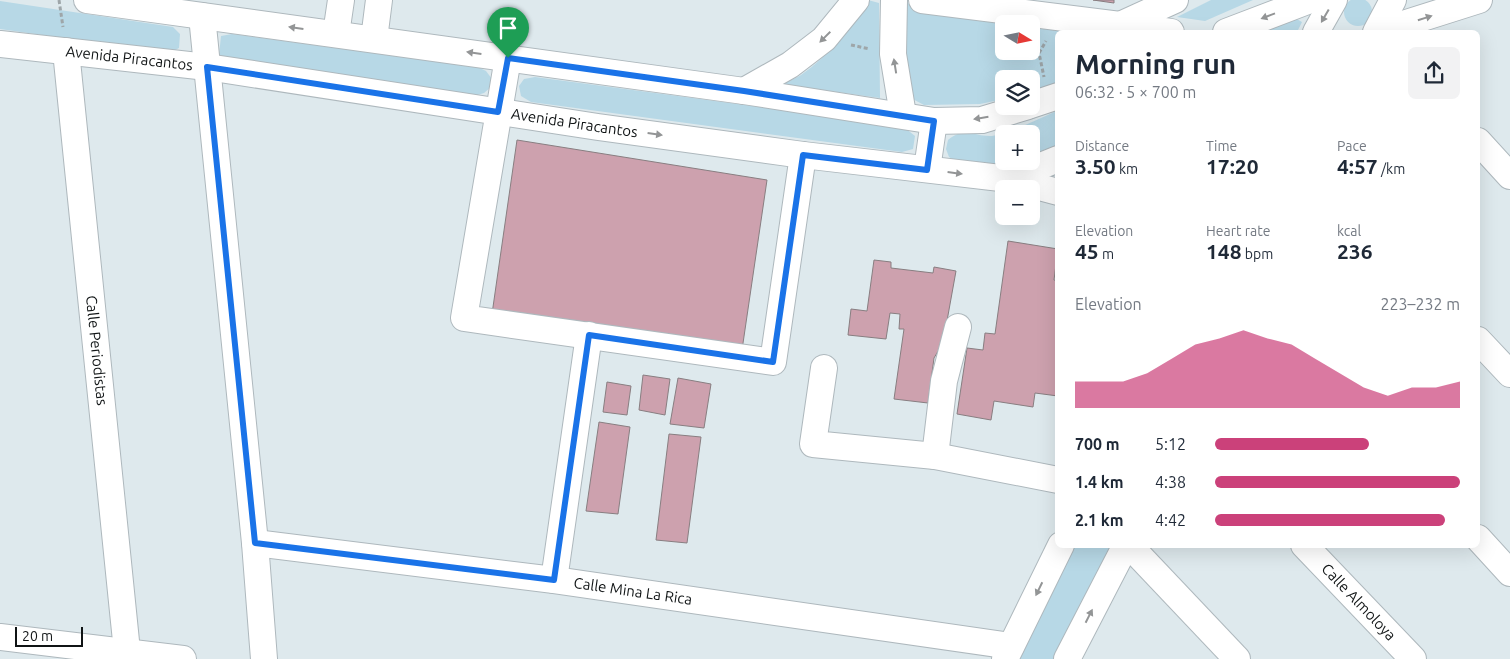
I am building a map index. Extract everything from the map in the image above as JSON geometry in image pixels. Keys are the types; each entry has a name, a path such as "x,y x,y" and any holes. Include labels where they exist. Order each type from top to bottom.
{"street":[{"path":"87,0 744,91 934,121 982,120 1041,102"},
{"path":"336,34 341,0"},
{"path":"374,39 379,0"},
{"path":"744,91 790,66 824,39 856,0"},
{"path":"894,0 893,54 902,115"},
{"path":"922,0 1158,30"},
{"path":"1120,24 1175,0"},
{"path":"1317,30 1334,0"},
{"path":"1378,30 1393,0"},
{"path":"1383,30 1479,0"},
{"path":"1231,30 1302,1"},
{"path":"202,16 255,543 264,659"},
{"name":"Avenida Piracantos","path":"0,44 207,67 498,112 803,155 927,170 1009,179 1055,160"},
{"name":"Calle Periodistas","path":"66,51 127,651"},
{"path":"508,58 464,318 773,362 803,155"},
{"path":"927,170 934,121"},
{"path":"1480,144 1510,176"},
{"path":"1009,179 1055,191"},
{"path":"935,456 944,381 958,327"},
{"path":"554,580 589,335"},
{"path":"1480,342 1510,374"},
{"path":"824,368 813,444 935,456 1055,479"},
{"path":"1480,540 1510,573"},
{"name":"Calle Mina La Rica","path":"255,543 554,580 1008,652"},
{"path":"1008,652 1060,548"},
{"path":"1067,659 1125,548"},
{"path":"1130,548 1237,659"},
{"name":"Calle Almoloya","path":"1307,548 1413,659"},
{"path":"0,637 183,659"}],"path":[{"path":"824,39 893,54"},
{"path":"1039,60 1041,102"}],"shaded area":[{"path":"1353,-1 1363,-1 1371,7 1371,17 1363,25 1353,25 1345,17 1345,7"},
{"path":"868,0 879,3 880,98 780,84 799,76 821,59 846,31"},
{"path":"1211,0 1253,0 1205,21 1177,17"},
{"path":"0,1 173,27 180,34 179,48 169,53 0,29"},
{"path":"905,3 1000,15 995,15 995,60 1040,60 1040,20 1118,30 1055,30 1055,84 1040,89 1040,70 995,70 995,101 980,104 924,105 907,96 904,76"},
{"path":"1293,17 1302,22 1298,30 1260,30"},
{"path":"232,34 478,67 486,71 492,79 491,87 484,93 474,96 229,62 219,55 221,36"},
{"path":"535,77 888,124 905,128 915,136 913,149 902,152 531,102 521,96 519,86 524,79"},
{"path":"1055,112 1055,146 1040,152 1040,125 1024,125"},
{"path":"970,133 995,136 995,167 958,163 949,157 946,149 948,140 954,136"},
{"path":"1070,548 1111,548 1056,659 1014,659"}],"building":[{"path":"1093,0 1114,0 1114,3"},
{"path":"517,140 767,180 742,350 492,314"},
{"path":"1008,241 1055,249 1055,396 1035,393 1033,407 994,401 991,420 957,414 967,348 983,350 985,333 995,334"},
{"path":"874,260 891,262 891,268 933,273 934,267 956,271 943,343 934,358 928,403 894,399 904,329 899,329 900,314 890,313 886,339 848,335 851,309 867,311"},
{"path":"643,375 670,379 665,415 639,410"},
{"path":"678,378 711,384 704,428 670,424"},
{"path":"607,382 631,386 627,415 603,412"},
{"path":"599,422 630,427 618,514 586,511"},
{"path":"669,434 701,437 687,543 656,540"}],"route":[{"path":"508,58 744,91 934,121 927,170 803,155 773,362 589,335 554,580 255,543 207,67 498,112 508,58"}]}
